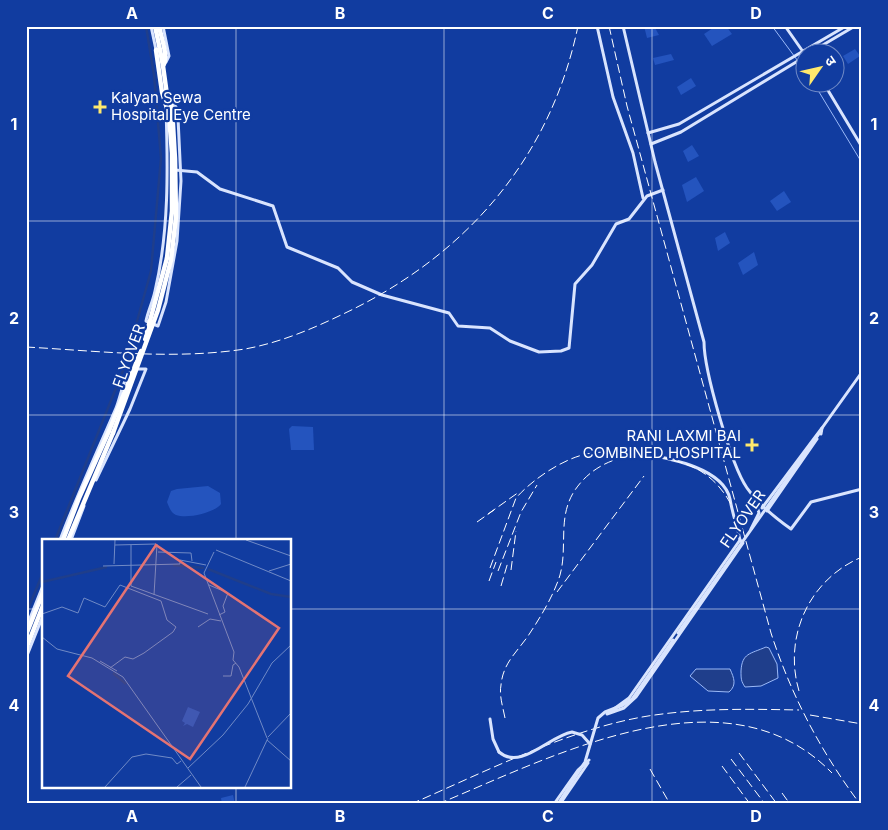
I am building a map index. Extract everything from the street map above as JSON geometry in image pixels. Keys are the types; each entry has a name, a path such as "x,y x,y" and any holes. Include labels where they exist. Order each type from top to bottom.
{"highway":[{"path":"153,26 158,50 162,92 167,99"},
{"path":"161,26 172,153 173,194"},
{"path":"158,50 164,64"},
{"name":"FLYOVER","path":"70,539 143,348 167,258 173,194 178,170 172,108 167,99"},
{"path":"168,157 172,153"},
{"path":"167,188 173,194"},
{"name":"FLYOVER","path":"62,539 75,506 137,374 164,290 171,260 173,194"},
{"path":"26,634 42,595"},
{"path":"26,649 42,608"}],"street":[{"path":"597,26 612,97 633,153 644,198"},
{"path":"623,26 648,133 733,460 738,477 759,508 759,516 751,529"},
{"path":"785,26 796,42"},
{"path":"820,42 846,26"},
{"path":"828,42 855,26"},
{"path":"648,133 679,124 796,56"},
{"path":"651,144 681,132 796,61"},
{"path":"829,92 862,147"},
{"path":"167,99 167,188 155,292 146,321 158,326 166,302 176,250 178,170 197,172 220,189 273,206 286,247 338,268 352,282 382,295 449,314 458,326 490,328 510,341 545,352 561,352 569,348 576,284 592,265 616,224 631,216 644,198 663,190"},
{"path":"70,539 96,478 130,409 146,369 133,369 128,374 75,506"},
{"path":"767,511 862,372"},
{"path":"762,508 818,430 821,430"},
{"name":"FLYOVER","path":"684,625 821,430"},
{"path":"559,804 581,770 598,718 605,712 623,705 632,699 740,540 729,498 716,480 702,470 688,464 640,453"},
{"path":"733,460 746,487 762,508 791,529 811,502 862,489"},
{"path":"26,628 42,588"},
{"path":"26,658 42,619"},
{"path":"675,638 631,704 607,714 629,698 675,638"},
{"path":"490,719 493,739 499,752 507,758 519,758 572,732 582,735 590,745"},
{"path":"554,804 578,770 589,760 559,804"}],"shaded area":[{"path":"644,26 654,26 659,35 647,38"},
{"path":"716,26 726,26 732,34 712,46 704,34"},
{"path":"855,49 860,56 848,64 846,54"},
{"path":"671,54 674,60 655,65 653,58"},
{"path":"691,78 696,86 681,95 677,87"},
{"path":"692,145 699,156 688,162 683,151"},
{"path":"696,177 704,191 687,202 682,185"},
{"path":"784,191 791,202 777,211 770,201"},
{"path":"725,232 730,243 718,251 715,238"},
{"path":"754,252 758,265 743,275 738,263"},
{"path":"292,426 313,427 314,450 291,450 289,429"},
{"path":"208,486 220,493 221,504 218,507 193,516 176,515 171,511 167,502 171,491"},
{"path":"766,647 769,648 777,664 778,678 761,686 745,687 741,676 745,657"},
{"path":"696,669 730,669 734,678 733,687 729,692 708,691 690,676"},
{"path":"233,795 235,804 222,804 221,798"}],"waterway":[{"path":"56,538 124,368 151,271 161,158 154,75 146,26"},
{"path":"772,26 796,58"},
{"path":"819,92 862,163"},
{"path":"26,614 42,575"}],"railway":[{"path":"26,347 163,354 191,354 245,349 282,340 306,331 385,292 426,265 462,234 495,200 523,162 546,120 565,75 578,26"},
{"path":"609,26 627,106 771,633 788,679 808,722 832,764 860,804"},
{"path":"490,568 516,498 545,473 579,456 592,453 623,452 673,460 699,470 714,481 732,506"},
{"path":"505,718 500,693 502,677 511,658 542,614 557,583 562,564 564,521 570,500 580,483 592,472 605,464 628,456"},
{"path":"557,592 644,476"},
{"path":"498,571 521,512 537,485"},
{"path":"488,514 519,492"},
{"path":"477,522 494,510"},
{"path":"511,570 516,531"},
{"path":"799,691 795,671 795,650 798,631 805,612 815,595 828,580 843,567 862,557"},
{"path":"489,581 496,562"},
{"path":"501,586 508,562"},
{"path":"411,804 557,741 618,722 648,716 705,710 799,710"},
{"path":"810,715 862,724"},
{"path":"438,804 533,764 585,745 638,730 691,723 742,725 789,741 832,773"},
{"path":"739,753 777,804"},
{"path":"731,759 765,804"},
{"path":"722,766 750,804"},
{"path":"650,769 670,804"},
{"path":"782,793 790,804"}],"place":[{"name":"Kalyan Sewa Hospital Eye Centre","path":"100,107"},
{"name":"RANI LAXMI BAI COMBINED HOSPITAL","path":"752,445"}]}
